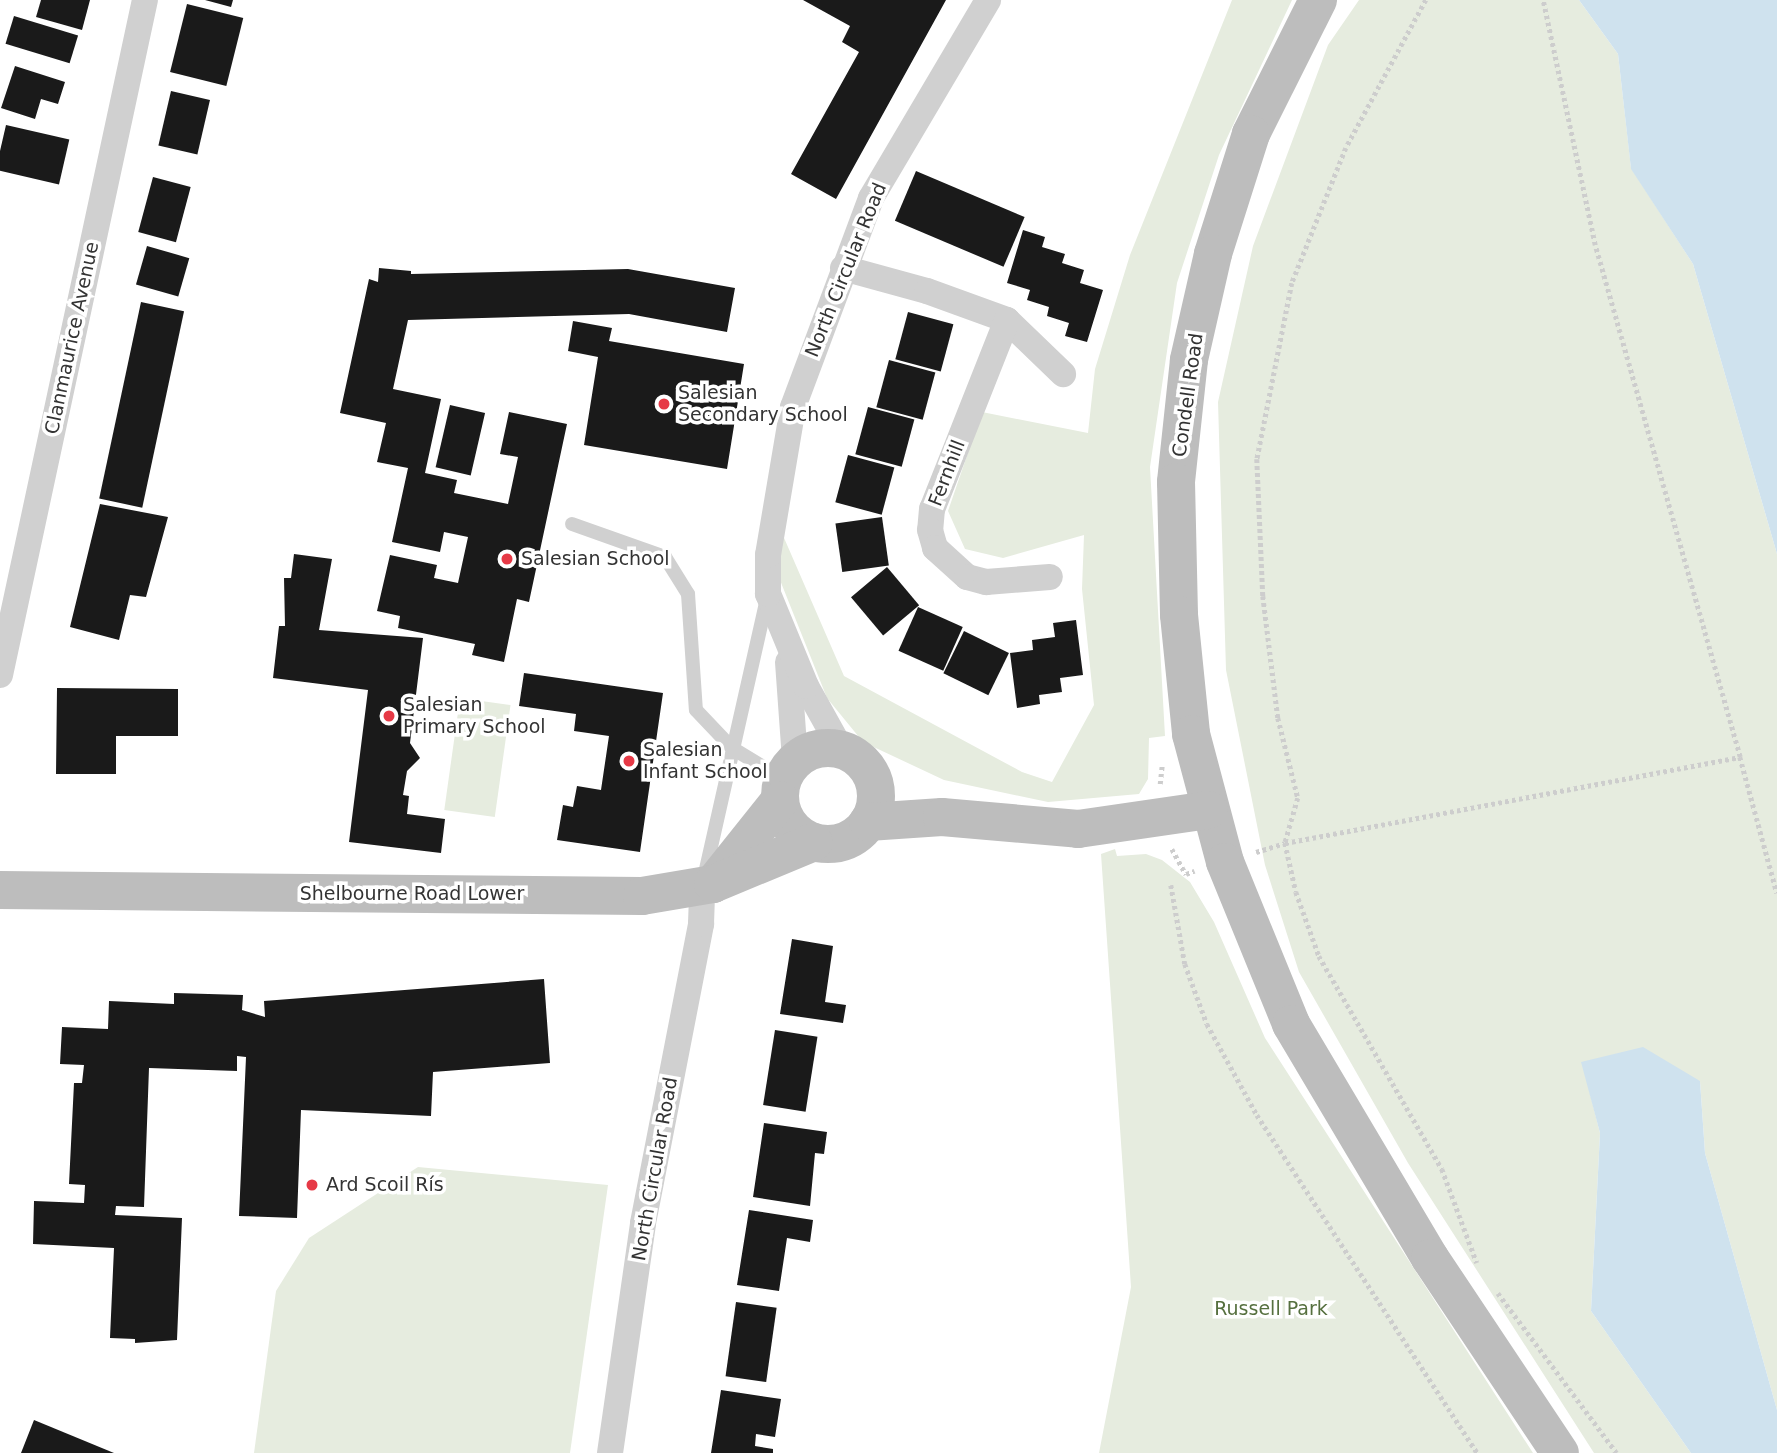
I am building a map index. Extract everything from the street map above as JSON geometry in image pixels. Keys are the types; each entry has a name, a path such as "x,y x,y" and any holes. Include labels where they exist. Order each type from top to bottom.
{"main road":[{"name":"Condell Road","path":"1318,0 1251,134 1213,254 1189,360 1176,482 1179,615 1191,733 1209,810 1225,862 1291,1024 1416,1235 1560,1453"},
{"path":"708,885 808,751 841,749 864,763 871,805 942,817 1078,829 1209,810"},
{"path":"786,780 790,827 814,842"},
{"name":"Shelbourne Road Lower","path":"0,890 642,896 708,885 814,842 844,841 871,805"}],"street":[{"name":"Clanmaurice Avenue","path":"0,675 145,0"},
{"name":"North Circular Road","path":"841,749 786,643 768,594 768,555 793,407 871,198 988,0"},
{"path":"843,268 927,290 1007,320 1063,374"},
{"name":"Fernhill","path":"1007,320 932,509 930,530 935,548 967,577 986,582 1050,577"},
{"name":"North Circular Road","path":"786,643 786,780"},
{"name":"North Circular Road","path":"610,1453 643,1223 708,885"}],"lane":[{"path":"572,524 665,557 688,594 696,710 732,748 786,780"},
{"path":"708,885 732,748 768,594"}],"path":[{"path":"1426,0 1346,148 1292,283 1257,458 1263,596 1278,718 1298,798 1284,843 1319,956 1441,1169 1478,1267"},
{"path":"1543,0 1595,245 1777,893"},
{"path":"1252,853 1284,843 1740,757"},
{"path":"1186,874 1192,872"},
{"path":"1171,886 1185,964 1213,1036 1257,1115 1477,1453"},
{"path":"1452,1218 1457,1211"},
{"path":"1494,1289 1616,1453"}],"green space":[{"path":"1232,0 1292,0 1219,155 1177,283 1150,467 1165,736 1149,738 1148,779 1139,794 1048,802 944,780 863,742 827,698 772,560 778,524 844,676 1022,772 1052,782 1094,705 1082,589 1084,535 1003,558 965,549 948,511 982,412 1088,433 1095,369 1130,255"},
{"path":"1359,0 1579,0 1618,54 1631,168 1693,264 1777,554 1777,1410 1705,1153 1700,1081 1582,1062 1600,1133 1591,1311 1691,1453 1594,1453 1408,1163 1299,972 1265,865 1226,670 1218,402 1253,246 1328,45"},
{"path":"460,698 511,705 495,817 444,810"},
{"name":"Russell Park","path":"1115,849 1117,856 1146,854 1162,860 1190,882 1214,922 1265,1038 1533,1453 1099,1453 1131,1287 1101,854"},
{"path":"418,1167 608,1185 570,1453 254,1453 276,1291 309,1238"}],"water":[{"path":"1579,0 1777,0 1777,554 1693,264 1631,169 1618,54"},
{"path":"1643,1047 1700,1081 1705,1153 1777,1410 1777,1453 1691,1453 1591,1311 1600,1133 1581,1062"}],"building":[{"path":"41,0 90,0 82,30 36,17"},
{"path":"205,0 233,0 231,7"},
{"path":"803,0 946,0 836,199 791,174 859,52 842,42 850,26"},
{"path":"187,4 243,18 226,86 170,72"},
{"path":"14,16 78,36 70,63 6,44"},
{"path":"15,66 65,82 58,104 41,99 35,119 1,108"},
{"path":"171,91 210,100 197,155 158,146"},
{"path":"6,125 69,140 59,184 0,171 0,151"},
{"path":"916,171 1025,217 1004,267 895,221"},
{"path":"153,177 191,187 176,242 138,232"},
{"path":"1023,230 1045,237 1042,247 1065,254 1062,263 1084,270 1080,283 1103,290 1087,342 1065,336 1069,323 1047,316 1049,307 1027,300 1030,290 1007,283"},
{"path":"147,246 189,258 178,297 136,284"},
{"path":"379,268 411,271 411,274 628,269 735,288 727,332 629,314 408,320 393,389 441,399 425,473 457,480 454,493 508,504 518,457 500,454 509,412 567,424 529,602 517,599 504,662 472,655 475,644 398,628 400,616 377,611 390,555 437,565 434,578 458,583 468,537 444,532 440,552 392,542 408,468 377,462 386,423 340,413 369,279 378,282"},
{"path":"141,302 184,311 142,508 99,499"},
{"path":"908,312 953,324 941,371 895,359"},
{"name":"Salesian Secondary School","path":"573,321 612,328 609,341 744,364 727,469 584,445 598,357 568,351"},
{"path":"889,360 935,372 923,420 876,407"},
{"path":"450,405 485,413 471,475 436,467"},
{"path":"868,407 914,419 902,467 855,454"},
{"path":"848,455 894,467 882,515 835,502"},
{"path":"100,504 168,517 146,597 130,595 119,640 70,627"},
{"path":"882,517 889,566 842,572 835,524"},
{"name":"Salesian Primary School","path":"294,554 332,559 319,630 423,638 410,743 420,758 407,771 403,795 409,796 407,814 445,819 441,853 349,842 368,690 273,678 279,626 285,626 284,578 291,578"},
{"path":"887,567 919,605 883,636 851,597"},
{"path":"918,607 963,627 943,671 898,651"},
{"path":"1076,620 1083,675 1060,678 1062,692 1039,695 1040,704 1017,708 1010,653 1033,650 1032,640 1055,637 1053,623"},
{"path":"964,631 1009,653 988,695 943,673"},
{"name":"Salesian Infant School","path":"524,673 663,693 640,852 557,840 563,805 573,807 577,786 601,790 609,736 574,731 576,714 519,706"},
{"path":"57,688 178,689 178,736 116,736 116,774 56,774"},
{"path":"792,939 833,946 825,1002 846,1005 843,1023 780,1014"},
{"name":"Ard Scoil Rís","path":"544,979 550,1063 433,1072 431,1116 301,1110 297,1218 239,1216 246,1057 237,1056 237,1071 149,1068 144,1207 116,1206 115,1215 182,1218 177,1340 135,1343 135,1339 110,1338 114,1248 33,1244 34,1201 84,1203 85,1185 69,1184 74,1083 82,1083 84,1065 60,1064 62,1027 108,1029 109,1001 174,1004 174,993 243,995 242,1010 265,1017 264,1001"},
{"path":"775,1030 817,1037 806,1112 763,1105"},
{"path":"764,1123 827,1132 824,1154 815,1153 810,1206 753,1197"},
{"path":"749,1210 813,1220 810,1242 787,1238 779,1291 737,1285"},
{"path":"736,1302 777,1308 766,1382 726,1376"},
{"path":"721,1390 781,1399 775,1437 756,1434 755,1446 773,1449 773,1453 711,1453"},
{"path":"34,1420 114,1453 21,1453"}],"place":[{"name":"Salesian Secondary School","path":"664,404"},
{"name":"Salesian School","path":"507,559"},
{"name":"Salesian Primary School","path":"389,716"},
{"name":"Salesian Infant School","path":"629,761"},
{"name":"Ard Scoil Rís","path":"312,1185"}]}
